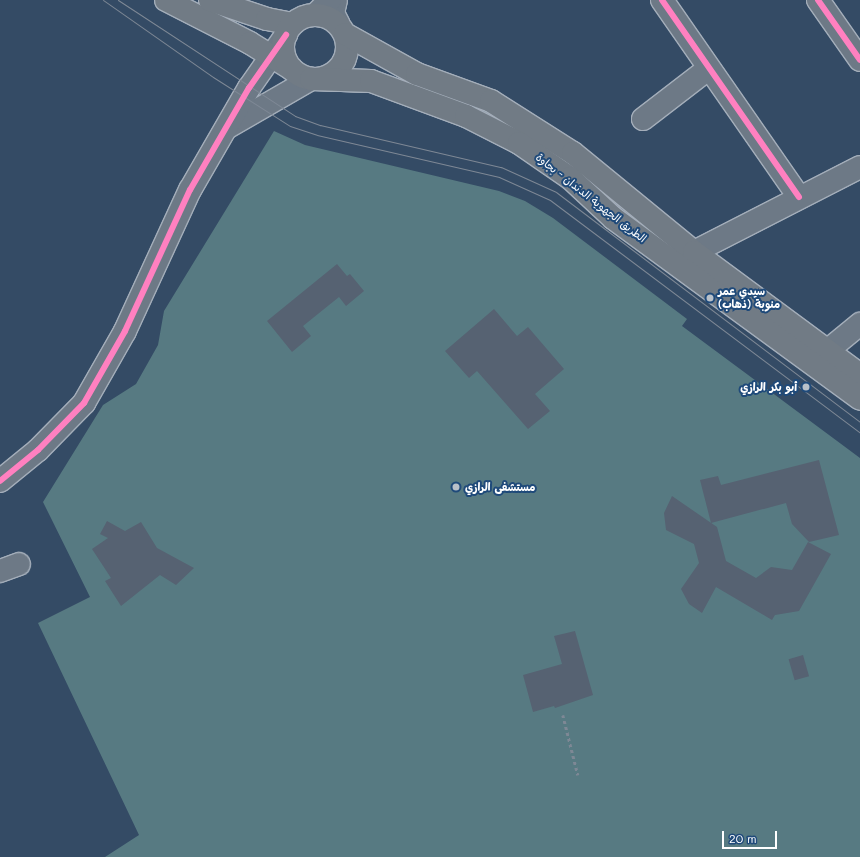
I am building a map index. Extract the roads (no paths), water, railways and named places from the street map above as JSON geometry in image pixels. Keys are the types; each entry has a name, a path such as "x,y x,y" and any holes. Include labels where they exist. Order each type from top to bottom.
{"main road":[{"path":"166,0 250,43 269,56 292,69 311,79 331,75 341,66 347,53 342,30 315,15 290,29 284,50 292,69"},
{"path":"210,0 267,19 290,29"},
{"name":"الطريق الجهوية الدندان - بجاوة","path":"342,30 417,74 491,101 572,153 687,259 860,399"},
{"name":"الطريق الجهوية الدندان - بجاوة","path":"311,79 370,81 466,116 519,143 570,178 613,218 687,259 827,351 860,375"}],"street":[{"path":"315,15 330,0"},
{"path":"336,0 334,13 342,30"},
{"path":"662,0 708,69 799,197"},
{"path":"818,0 860,60"},
{"path":"0,481 58,431 84,403 106,368 190,190 269,56 290,29"},
{"path":"643,119 708,69"},
{"path":"224,130 311,79"},
{"path":"687,259 799,197 860,167"},
{"path":"827,351 860,324"}],"tram line":[{"path":"103,0 213,77 290,126 317,135 499,177 550,200 860,433"},
{"path":"118,0 295,116 320,125 501,167 556,192 860,422"}],"place":[{"name":"سيدي عمر منوبة (ذهاب)","path":"710,298"},
{"name":"أبو بكر الرازي","path":"806,387"},
{"name":"مستشفى الرازي","path":"456,487"}]}
